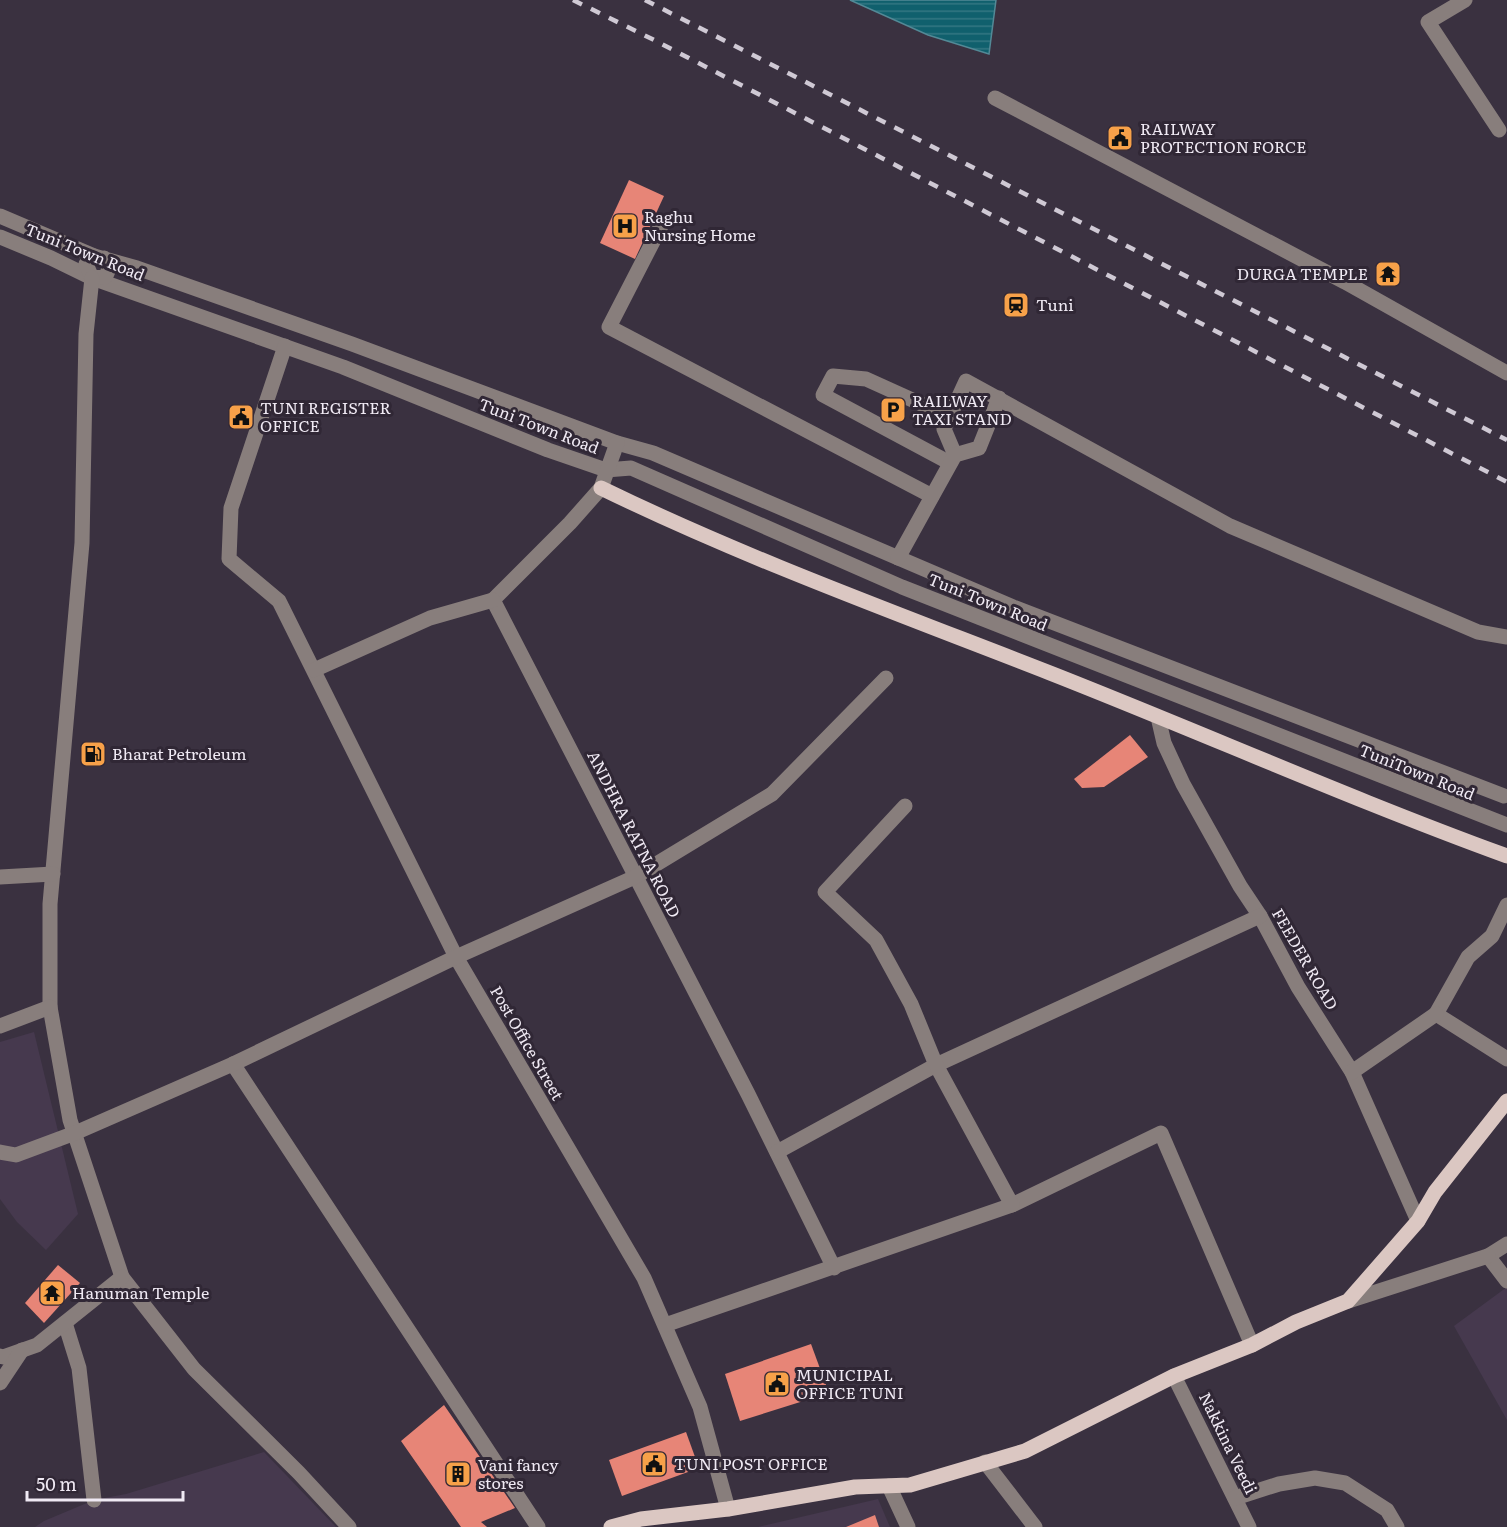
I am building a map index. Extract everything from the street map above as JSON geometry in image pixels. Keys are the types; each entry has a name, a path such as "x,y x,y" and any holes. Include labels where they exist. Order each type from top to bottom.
{"main road":[{"path":"601,488 679,526 774,566 1158,717 1417,823 1507,856"},
{"path":"611,1527 855,1487 910,1485 1025,1451 1174,1376 1252,1345 1296,1322 1348,1300 1418,1221 1435,1192 1507,1101"}],"street":[{"path":"1465,0 1428,22 1499,130"},
{"path":"995,98 1335,277 1507,373"},
{"name":"Tuni Town Road","path":"0,216 99,257 159,275 341,340 617,443 631,468"},
{"path":"661,226 609,327 932,496"},
{"name":"Tuni Town Road","path":"0,237 92,278 343,367 548,450 606,470 631,468 902,587 1314,751"},
{"path":"99,257 108,263 109,270 105,277 92,278 86,334 82,543 50,904 50,1007 70,1120 122,1277 194,1369 299,1473 349,1527"},
{"name":"Post Office Street","path":"285,346 231,508 229,559 279,601 456,957 645,1278 700,1407 728,1509"},
{"path":"950,417 866,379 833,376 823,395 952,459"},
{"path":"952,459 944,429 966,381 1230,526 1478,632 1507,638"},
{"path":"898,558 952,459 979,448 999,398"},
{"path":"314,670 429,618 493,600 570,523 601,488 617,443 653,453 1012,607 1504,796"},
{"name":"ANDHRA RATNA ROAD","path":"493,600 777,1152 834,1268"},
{"path":"0,1152 16,1155 75,1133 233,1064 456,957 635,877 772,794 886,678"},
{"name":"FEEDER ROAD","path":"1158,717 1164,743 1184,784 1298,987 1352,1072 1418,1221"},
{"name":"TuniTown Road","path":"1314,751 1507,825"},
{"path":"905,806 825,892 876,940 911,1004 936,1065 1012,1205"},
{"path":"0,878 52,874"},
{"path":"1352,1072 1436,1014 1468,957 1492,936 1507,905"},
{"path":"777,1152 936,1065 1260,916"},
{"path":"0,1026 50,1007"},
{"path":"1436,1014 1507,1059"},
{"path":"233,1064 538,1527"},
{"path":"665,1325 1012,1205 1161,1133 1252,1345"},
{"path":"1348,1300 1488,1256 1507,1244"},
{"path":"1488,1256 1507,1281"},
{"path":"0,1356 3,1357 37,1345 122,1277"},
{"path":"65,1323 79,1368 94,1500"},
{"path":"0,1383 22,1350"},
{"name":"Nakkina Veedi","path":"1174,1376 1249,1527"},
{"path":"985,1462 1035,1527"},
{"path":"1235,1498 1279,1484 1315,1478 1344,1483 1387,1510 1397,1527"},
{"path":"890,1486 908,1527"}],"shaded area":[{"path":"34,1032 78,1214 46,1250 17,1222 0,1199 0,1042"},
{"path":"1507,1287 1507,1420 1454,1326"},
{"path":"264,1452 336,1527 35,1527 94,1500 126,1494"},
{"path":"878,1499 890,1527 758,1527"}],"water":[{"path":"850,0 996,0 989,54 928,35"}],"building":[{"path":"629,180 664,196 635,259 600,243"},
{"path":"1130,735 1148,757 1104,787 1082,788 1074,779"},
{"name":"Hanuman Temple","path":"58,1265 80,1283 44,1323 25,1303"},
{"name":"MUNICIPAL OFFICE TUNI","path":"811,1344 829,1393 740,1421 725,1374"},
{"name":"Vani fancy stores","path":"444,1405 515,1508 481,1522 487,1527 461,1527 401,1441"},
{"name":"TUNI POST OFFICE","path":"686,1432 699,1468 622,1496 609,1460"},
{"path":"875,1515 879,1527 846,1527"}],"railway":[{"path":"573,0 1507,482"},
{"path":"645,0 1507,440"}],"place":[{"name":"RAILWAY PROTECTION FORCE","path":"1120,138"},
{"name":"Raghu Nursing Home","path":"625,226"},
{"name":"DURGA TEMPLE","path":"1388,274"},
{"name":"Tuni","path":"1016,305"},
{"name":"RAILWAY TAXI STAND","path":"893,410"},
{"name":"TUNI REGISTER OFFICE","path":"241,417"},
{"name":"Bharat Petroleum","path":"93,754"},
{"name":"Hanuman Temple","path":"52,1293"},
{"name":"MUNICIPAL OFFICE TUNI","path":"777,1384"},
{"name":"TUNI POST OFFICE","path":"654,1464"},
{"name":"Vani fancy stores","path":"458,1474"}]}
